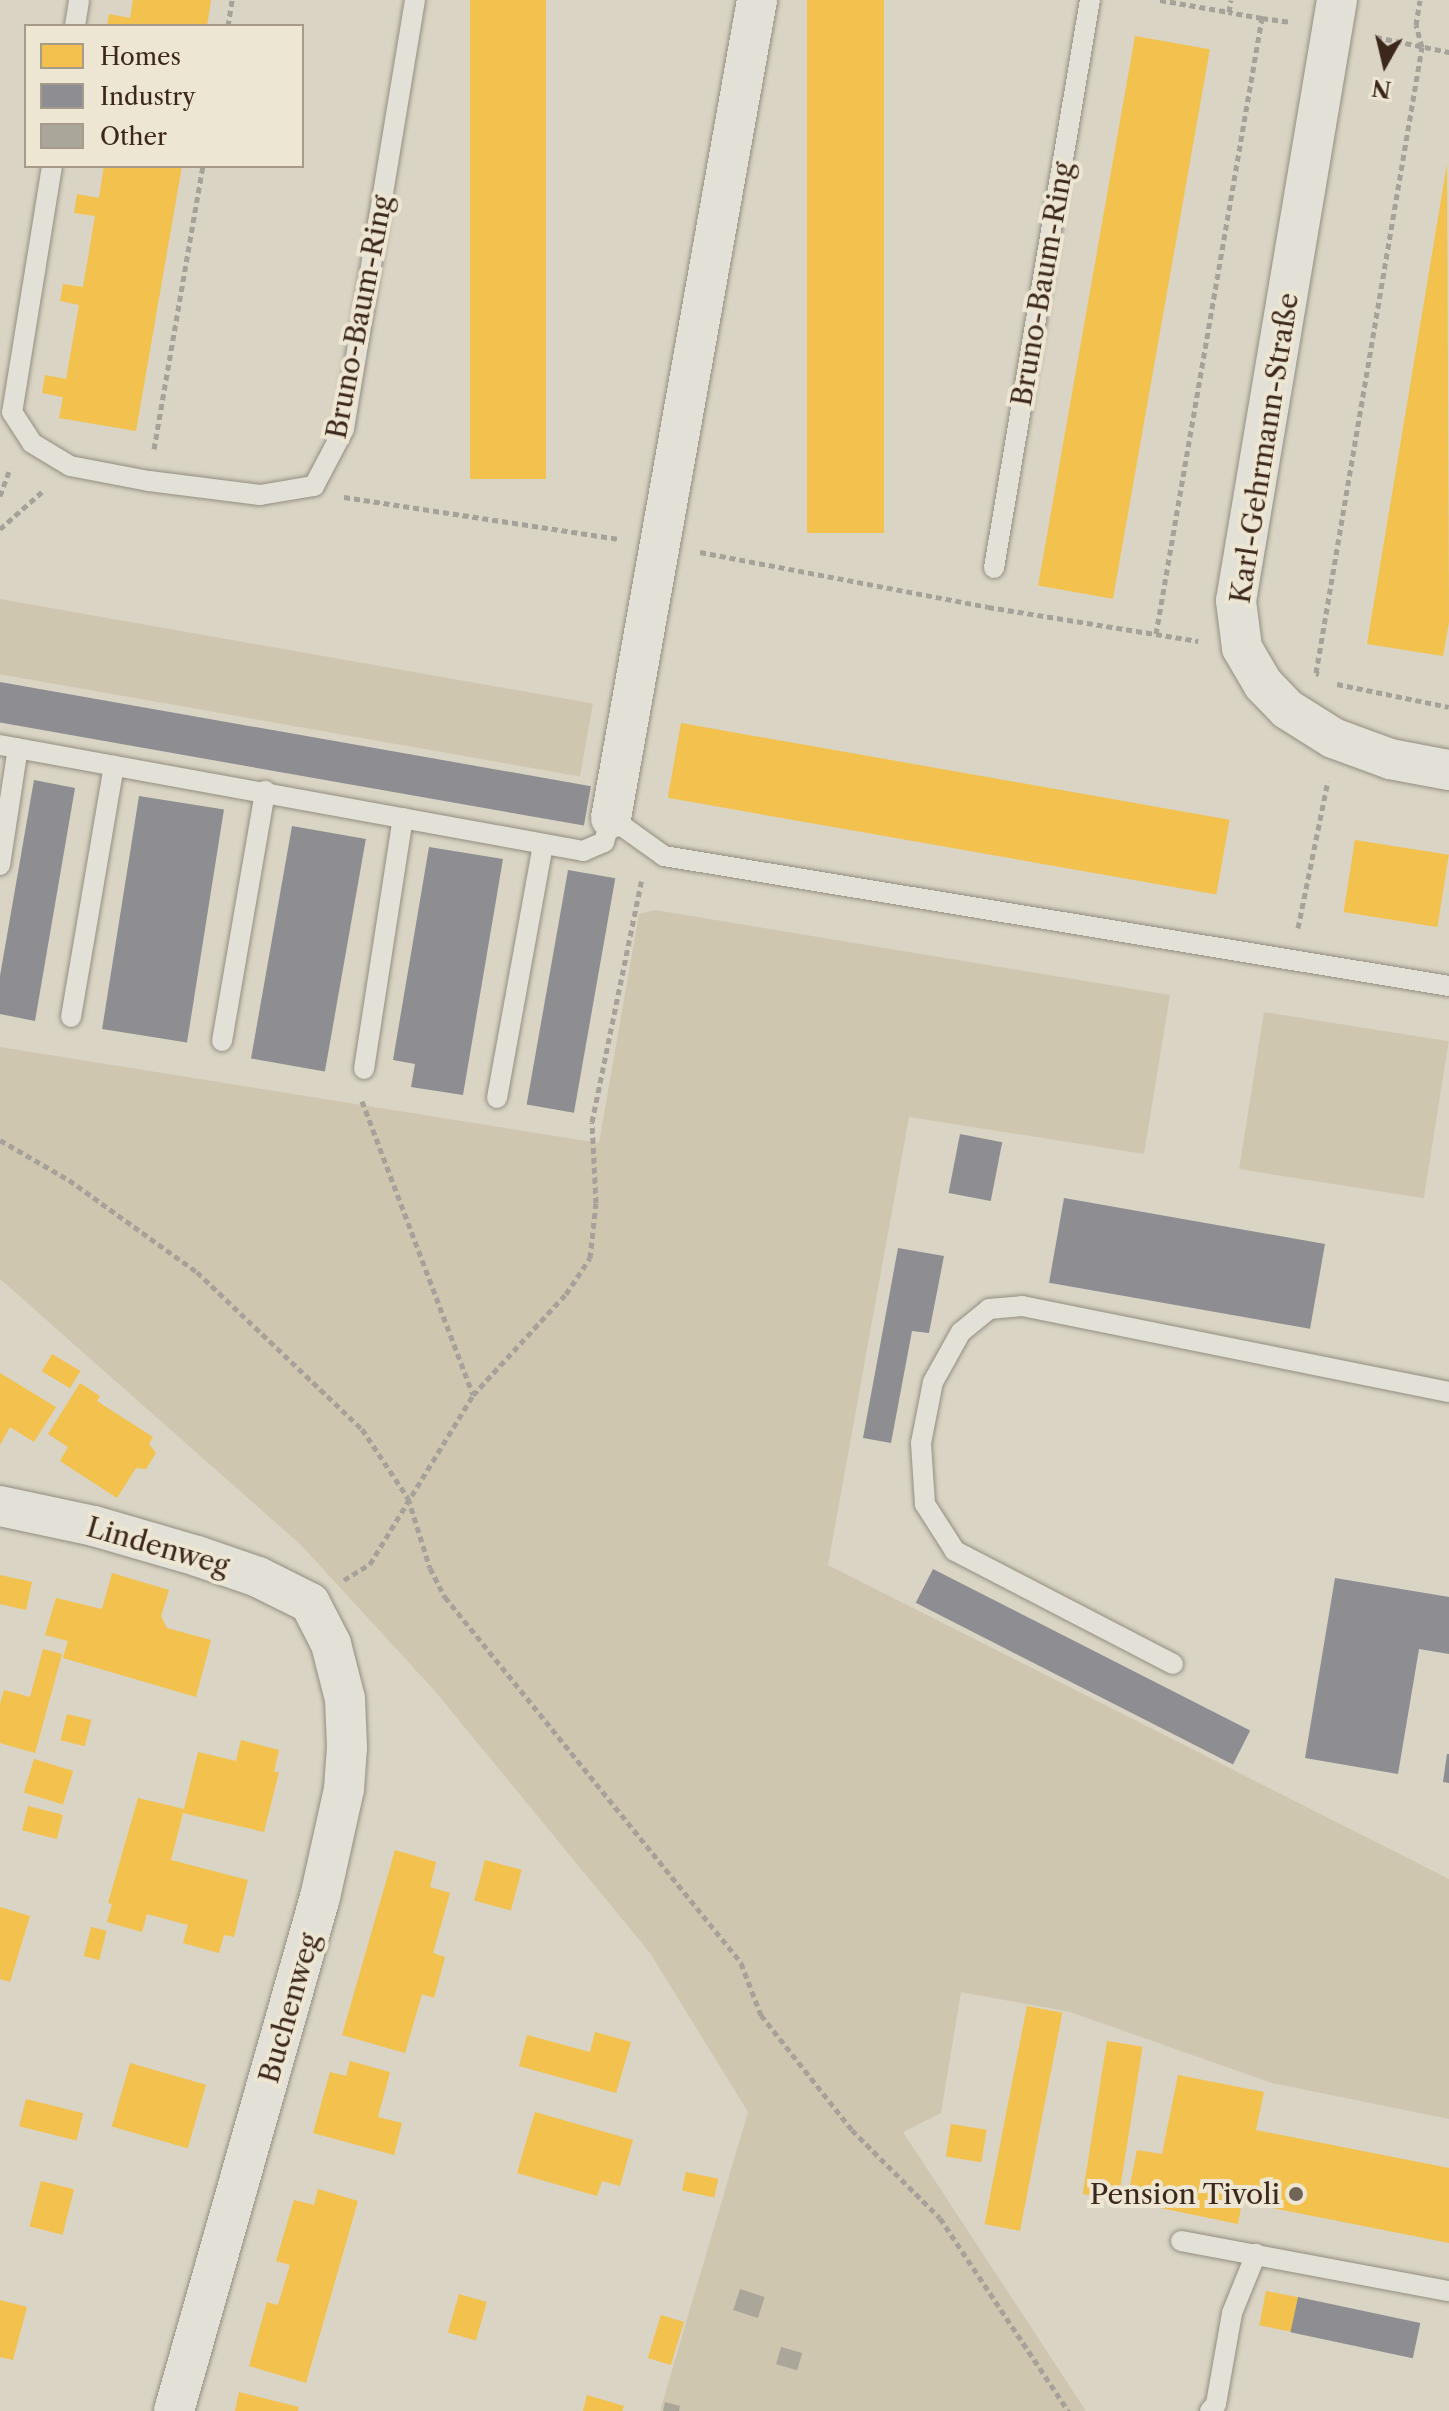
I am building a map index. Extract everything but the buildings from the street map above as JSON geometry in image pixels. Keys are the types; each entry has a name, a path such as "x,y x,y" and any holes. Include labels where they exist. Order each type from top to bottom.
{"street":[{"path":"611,818 757,0"},
{"name":"Karl-Gehrmann-Straße","path":"1337,0 1236,601 1242,648 1263,684 1287,709 1333,738 1390,759 1449,770"},
{"name":"Lindenweg","path":"0,1506 94,1526 197,1556 258,1577 310,1603"},
{"name":"Buchenweg","path":"174,2411 320,1897 344,1789 347,1747 345,1699 331,1644 310,1603"}],"lane":[{"path":"75,24 79,0"},
{"name":"Bruno-Baum-Ring","path":"314,486 344,429 415,0"},
{"name":"Bruno-Baum-Ring","path":"994,568 1090,0"},
{"path":"52,168 12,412 32,443 70,466 149,481 260,495 314,486"},
{"path":"0,865 9,746 583,851 604,842 611,818 648,848 664,856 1449,986"},
{"path":"71,1017 114,766"},
{"path":"222,1041 265,791"},
{"path":"364,1069 403,818"},
{"path":"497,1098 543,844"},
{"path":"1173,1664 955,1551 925,1504 921,1443 933,1382 961,1332 989,1309 1022,1306 1449,1392"},
{"path":"1181,2241 1449,2291"},
{"path":"1210,2411 1216,2404 1232,2313 1256,2254"}],"path":[{"path":"228,24 232,0"},
{"path":"1160,0 1307,24"},
{"path":"1229,12 1231,0"},
{"path":"1420,0 1416,25 1422,47 1316,673 1337,684 1449,707"},
{"path":"1156,634 1262,18"},
{"path":"1371,36 1449,52"},
{"path":"149,481 203,168"},
{"path":"0,529 70,466"},
{"path":"314,486 335,496 659,544 988,607 1242,648"},
{"path":"1292,960 1330,769 1337,684"},
{"path":"310,1603 370,1564 473,1395 566,1294 590,1258 596,1203 592,1122 648,848"},
{"path":"364,1069 362,1105 473,1395"},
{"path":"0,1140 69,1180 197,1272 362,1429 408,1498 430,1568 445,1597 741,1963 761,2015 852,2130 940,2218 1068,2411"}],"shaded area":[{"path":"0,599 593,704 580,776 0,674"},
{"path":"655,910 1170,995 1144,1154 909,1117 828,1565 1449,1879 1449,2119 1272,2083 1070,2012 961,1992 941,2113 903,2132 1086,2411 660,2411 748,2112 650,1953 434,1690 301,1545 0,1279 0,1047 599,1143 639,914"},
{"path":"1264,1012 1449,1041 1424,1198 1239,1169"}],"place":[{"name":"Pension Tivoli","path":"1296,2194"}]}
